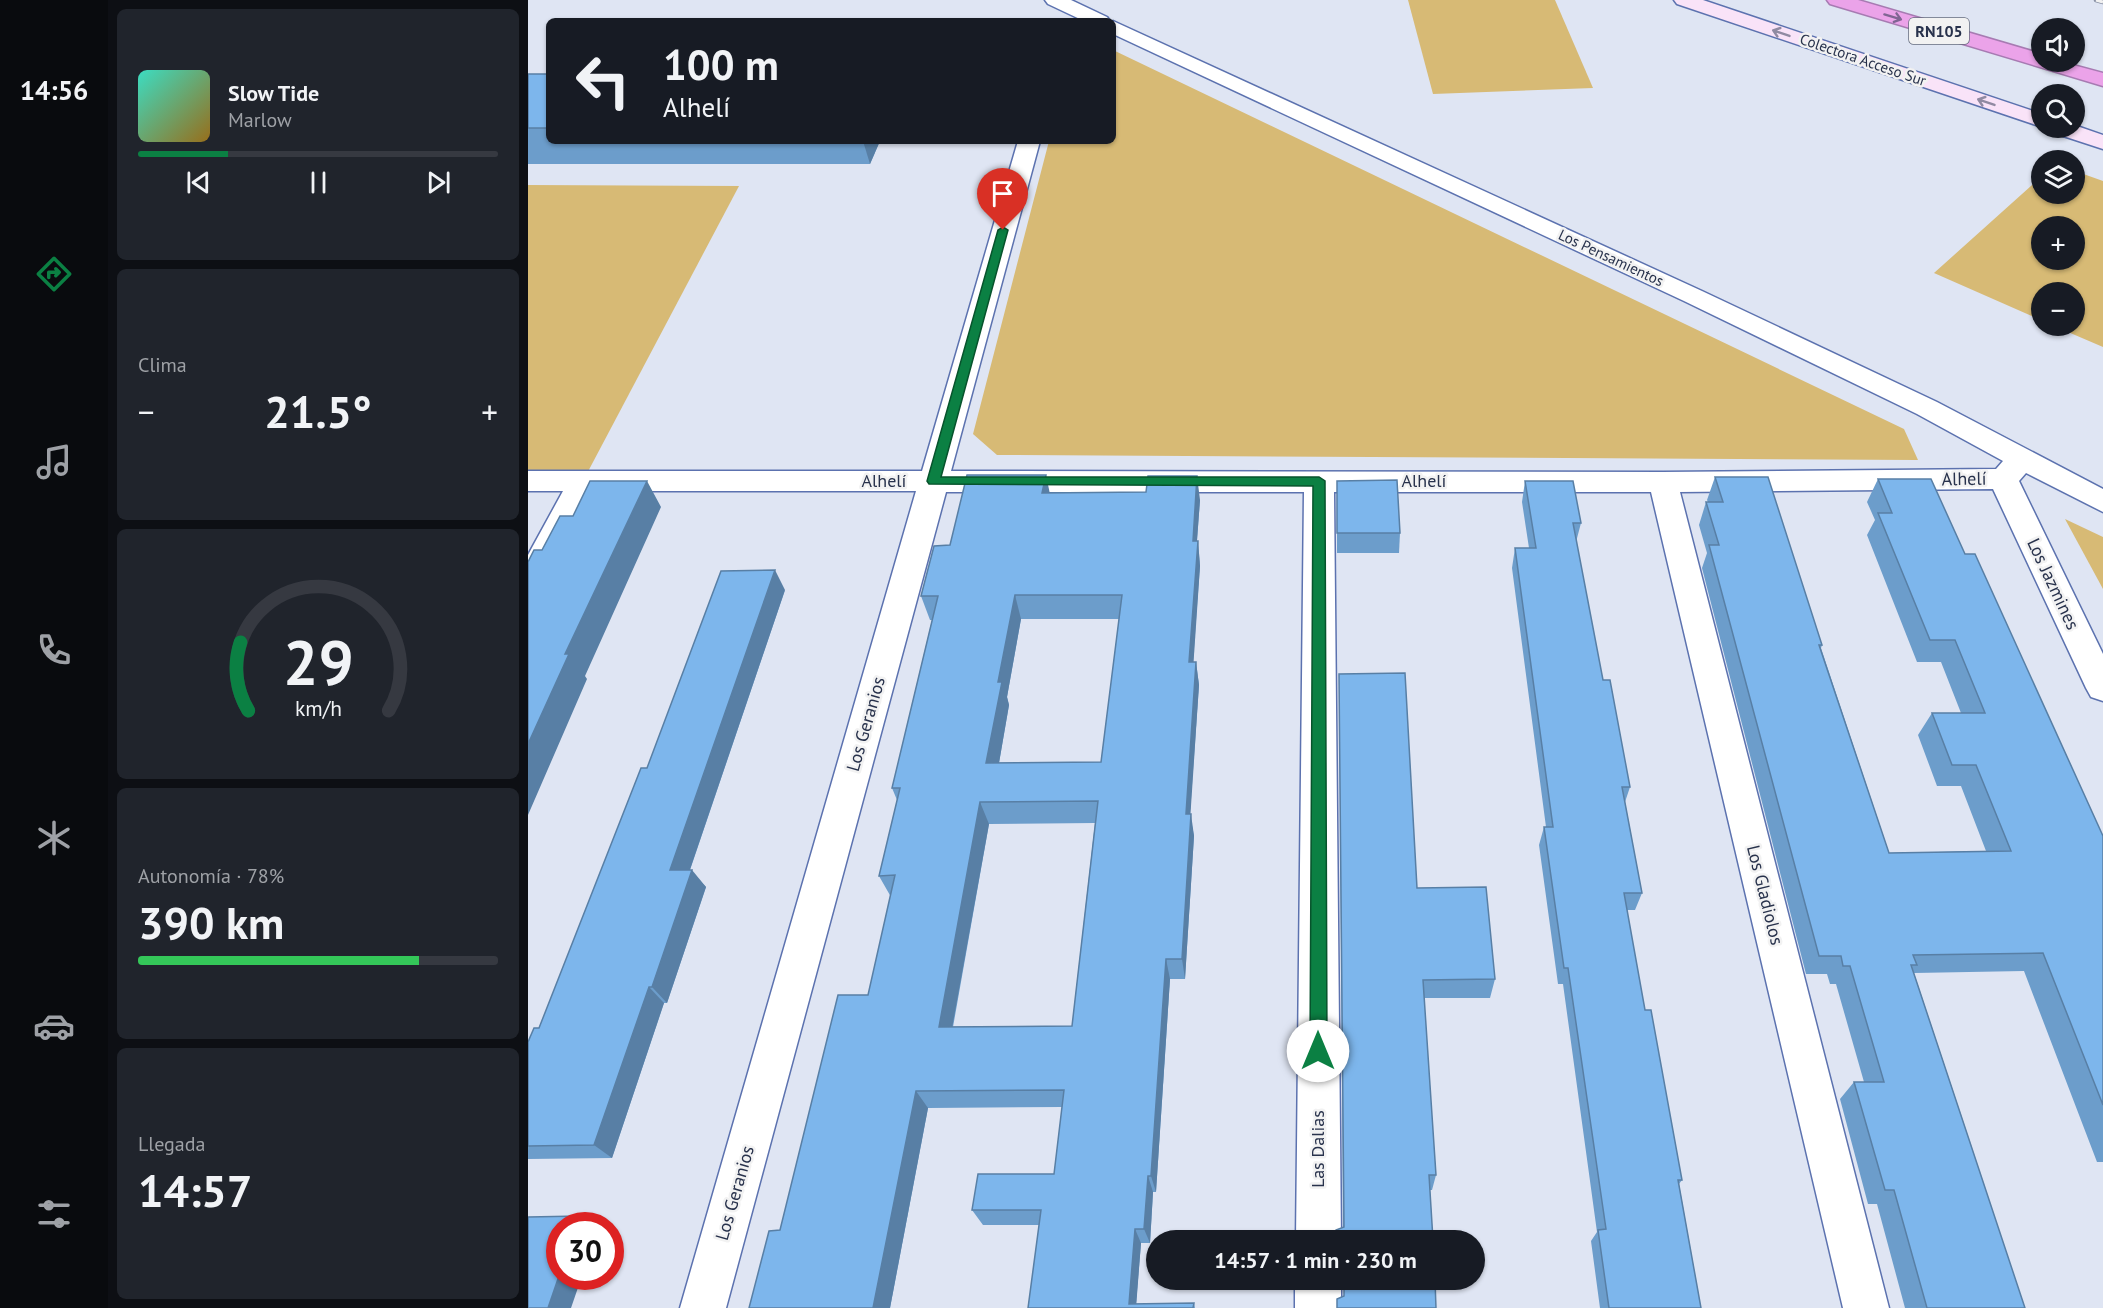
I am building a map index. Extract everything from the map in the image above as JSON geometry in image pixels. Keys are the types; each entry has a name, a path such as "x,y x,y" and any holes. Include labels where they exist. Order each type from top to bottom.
{"highway":[{"name":"RN105","path":"1837,0 2031,58"},
{"name":"RN105","path":"1901,0 2031,39"},
{"path":"2085,55 2103,61"},
{"name":"RN105","path":"2077,72 2103,80"}],"main road":[{"name":"Colectora Acceso Sur","path":"1684,0 2031,117"},
{"path":"2085,136 2103,142"}],"street":[{"path":"1064,9 1091,18"},
{"name":"Los Pensamientos","path":"1116,28 1693,296 1927,408 2013,469 2103,502"},
{"name":"Los Geranios","path":"703,1308 1028,144"},
{"name":"Alhelí","path":"528,481 1663,482 2013,469"},
{"name":"Los Jazmines","path":"2013,469 2103,688"},
{"path":"528,584 583,481"},
{"name":"Las Dalias","path":"1318,1230 1319,481"},
{"name":"Los Gladiolos","path":"1663,482 1866,1308"},
{"path":"1318,1290 1318,1308"}],"shaded area":[{"path":"1408,0 1555,0 1593,88 1433,94"},
{"path":"1116,51 1904,429 1918,460 997,455 973,434 1048,144 1116,144"},
{"path":"2085,175 2103,181 2103,347 2077,336 2085,336 2085,282 2031,282 2031,316 1934,273 2031,186 2031,204 2085,204"},
{"path":"528,185 739,186 583,481 528,481"},
{"path":"2065,519 2103,537 2103,589"}],"building":[{"path":"528,74 546,74 546,128 528,128"},
{"path":"967,475 1046,475 1042,493 1146,492 1148,476 1197,476 1193,541 1198,541 1189,662 1196,662 1186,814 1191,814 1182,959 1166,959 1151,1176 1148,1176 1144,1229 1135,1229 1129,1304 1194,1303 1193,1308 1028,1308 1041,1210 972,1210 978,1174 1054,1174 1064,1090 916,1091 873,1308 749,1308 769,1231 780,1230 838,995 868,995 895,875 879,876 900,788 892,788 938,596 921,596 934,546 950,545","holes":["1015,595 1122,595 1101,762 986,763 1002,682 998,682","1098,801 1072,1026 939,1027 980,802"]},
{"path":"1715,477 1768,477 1822,645 1819,645 1889,853 2011,851 1976,765 1952,765 1932,713 1985,713 1955,640 1930,640 1878,513 1892,513 1878,479 1931,479 1965,554 1975,554 2103,836 2103,1105 2043,953 1913,955 1917,965 1911,965 2025,1308 1927,1308 1894,1190 1885,1190 1854,1082 1884,1082 1850,966 1843,966 1841,956 1819,956 1709,545 1719,545 1706,502 1723,502"},
{"path":"1397,480 1400,533 1337,533 1337,481"},
{"path":"590,481 647,481 565,654 569,654 528,744 528,562 534,550 542,550 560,516 573,516"},
{"path":"1525,481 1573,481 1581,523 1573,523 1603,680 1610,680 1630,787 1622,787 1642,893 1624,893 1645,1010 1651,1010 1682,1180 1678,1180 1701,1308 1609,1308 1598,1230 1606,1229 1568,968 1564,968 1544,827 1553,827 1515,548 1536,548"},
{"path":"775,570 670,870 692,870 594,1145 528,1146 528,1042 534,1028 539,1028 641,768 647,768 721,571"},
{"path":"1405,673 1417,888 1486,887 1495,979 1423,980 1436,1175 1429,1175 1432,1230 1336,1230 1344,1227 1339,674"},
{"path":"528,1217 546,1217 546,1290 554,1290 548,1308 528,1308"},
{"path":"1344,1290 1435,1290 1436,1308 1337,1308 1337,1299 1344,1296"}],"railway":[{"path":"2096,0 2103,2"}],"route":[{"path":"1003,230 933,481 1319,481 1318,1051"}]}
